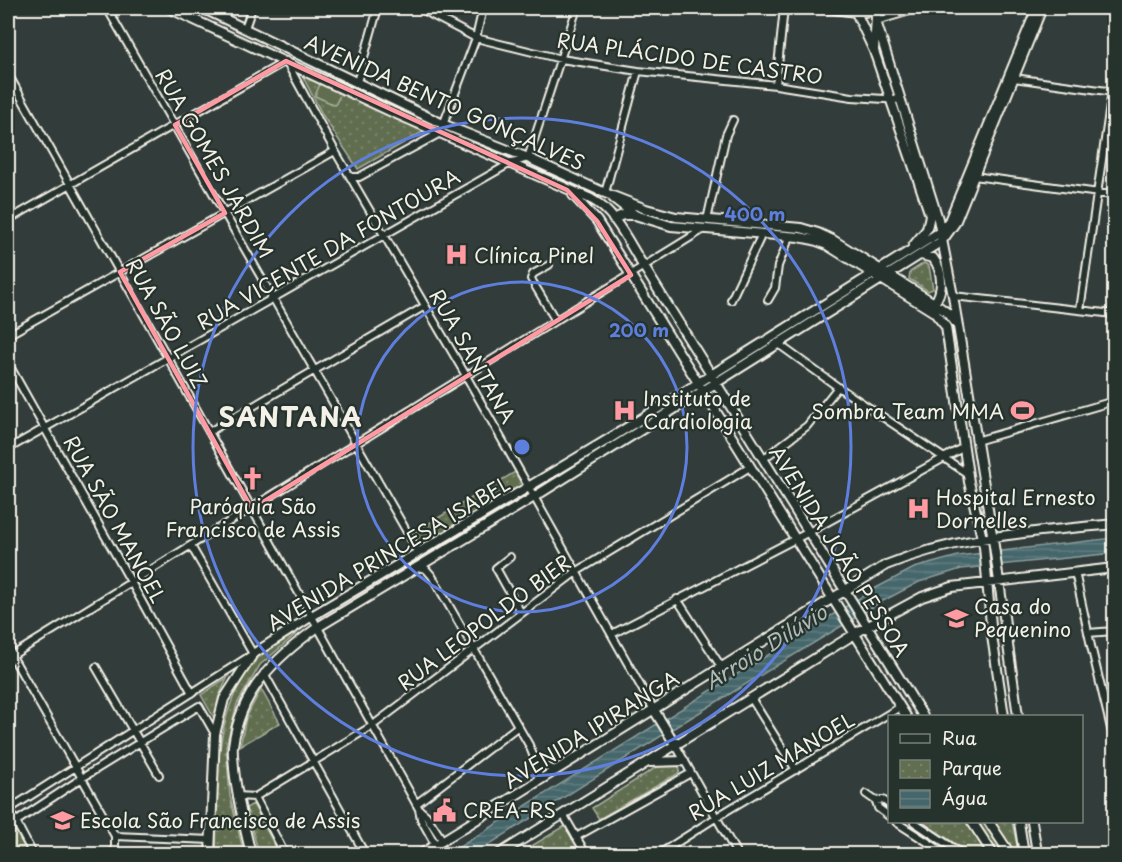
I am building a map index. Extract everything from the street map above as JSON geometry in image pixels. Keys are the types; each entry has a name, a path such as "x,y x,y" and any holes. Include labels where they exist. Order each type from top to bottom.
{"main road":[{"name":"AVENIDA BENTO GONÇALVES","path":"169,8 567,190"},
{"name":"AVENIDA BENTO GONÇALVES","path":"202,8 445,125 646,209 707,220 801,228 818,232 876,271 881,279 934,312 946,327 964,447"},
{"path":"856,9 864,12 879,8 874,51"},
{"path":"940,232 950,221 1037,8"},
{"path":"942,241 955,224 1042,8"},
{"path":"856,9 874,51 930,215 927,229 908,252"},
{"path":"876,21 942,241 994,546 1018,715"},
{"name":"AVENIDA JOÃO PESSOA","path":"567,190 597,202 613,219 923,715"},
{"name":"AVENIDA JOÃO PESSOA","path":"567,190 597,221 905,715"},
{"name":"AVENIDA BENTO GONÇALVES","path":"607,194 635,215 671,226 814,240 876,271 889,274 950,314 957,325"},
{"path":"613,219 623,215 635,215"},
{"name":"AVENIDA PRINCESA ISABEL","path":"253,654 312,616 529,488 940,232"},
{"name":"AVENIDA PRINCESA ISABEL","path":"264,673 295,643 318,627 704,392 942,241"},
{"path":"921,255 933,258 939,269 941,291 934,303"},
{"path":"964,447 984,548 992,636 1004,715"},
{"name":"AVENIDA IPIRANGA","path":"421,855 555,770 656,713 831,597 886,565 939,546 982,538 1114,524"},
{"path":"499,855 649,762 674,742 868,626 922,597 988,578 1114,568"},
{"path":"210,855 215,734 224,699 253,654"},
{"path":"251,855 237,796 232,747 243,706 264,673"},
{"name":"RUA SANTANA","path":"656,713 674,742"},
{"path":"649,762 684,761"},
{"path":"973,823 993,855"},
{"path":"990,823 1010,855"},
{"path":"1019,823 1023,848 1027,855"},
{"path":"1032,823 1036,846 1034,855"}],"street":[{"name":"RUA GOMES JARDIM","path":"107,8 419,553"},
{"path":"245,28 252,8"},
{"path":"357,82 378,8"},
{"name":"RUA PLÁCIDO DE CASTRO","path":"421,8 476,38 561,59 638,71 776,85 852,97 901,100"},
{"path":"351,177 359,177 440,133 445,125 476,38 483,8"},
{"path":"528,158 577,8"},
{"path":"776,85 784,8"},
{"path":"818,8 856,9"},
{"path":"876,21 920,8"},
{"path":"8,220 286,62"},
{"name":"RUA SANTANA","path":"286,62 656,713"},
{"path":"607,194 638,71"},
{"name":"RUA SÃO LUIZ","path":"8,74 418,807 421,819 439,843"},
{"path":"1014,78 1113,92"},
{"path":"1080,310 1114,78"},
{"path":"707,220 726,135 733,120"},
{"path":"8,335 335,151"},
{"name":"RUA VICENTE DA FONTOURA","path":"8,449 509,164 528,158"},
{"path":"974,176 1114,195"},
{"path":"355,184 359,177"},
{"path":"9,657 704,229"},
{"path":"731,300 762,234"},
{"path":"768,300 775,288 778,267 790,236"},
{"path":"549,265 533,274 531,279 556,321"},
{"path":"953,296 1114,314"},
{"path":"209,432 425,306"},
{"path":"777,344 968,474"},
{"name":"RUA SÃO MANOEL","path":"8,363 192,693"},
{"path":"763,459 807,426 838,387"},
{"path":"976,441 1114,400"},
{"path":"612,634 809,532 964,447"},
{"name":"RUA LEOPOLDO BIER","path":"255,798 372,726 576,572 750,467"},
{"path":"191,546 253,654"},
{"path":"510,556 496,568 521,613"},
{"path":"432,576 433,558"},
{"path":"418,567 426,569 432,576 536,759 539,770 537,781"},
{"path":"1075,572 1114,741"},
{"path":"677,599 722,668"},
{"path":"1088,633 1114,631"},
{"path":"8,649 9,657 115,836 115,855"},
{"name":"AVENIDA PRINCESA ISABEL","path":"8,809 253,654"},
{"path":"96,667 159,775"},
{"path":"264,673 365,855"},
{"path":"750,698 795,770"},
{"path":"17,821 199,706 215,734"},
{"name":"RUA LUIZ MANOEL","path":"888,715 900,708"},
{"name":"RUA LUIZ MANOEL","path":"659,855 717,817 888,715"},
{"path":"418,807 517,727"},
{"name":"RUA SANTANA","path":"674,742 737,855"},
{"path":"536,759 555,770"},
{"path":"680,781 684,761"},
{"path":"576,837 691,773"},
{"path":"866,794 876,801 878,808 888,816"},
{"path":"237,796 255,798 285,855"},
{"path":"876,801 883,800 888,804"},
{"path":"8,809 17,821 33,855"},
{"path":"563,814 586,855"},
{"path":"898,823 946,855"},
{"path":"915,823 962,855"},
{"path":"115,836 211,840"}],"highlighted area":[{"path":"286,61 567,190 597,221 631,275 252,509 120,272 225,213 175,125"}],"green space":[{"path":"302,75 426,130 358,169 323,116"},
{"path":"320,84 341,93 335,105 315,96"},
{"path":"924,263 929,266 933,289 928,291 909,279 910,272"},
{"path":"515,472 523,486 419,547 411,534"},
{"path":"302,629 260,665 237,704 226,746 230,796 244,854 216,854 217,778 224,728 231,704 241,681 256,660 271,647"},
{"path":"228,677 219,696 214,718 201,695"},
{"path":"261,689 280,723 240,746 246,718"},
{"path":"661,764 677,765 680,769 679,773 599,819 592,808"},
{"path":"253,804 279,854 259,854 246,808"},
{"path":"8,818 28,854 8,854"},
{"path":"924,823 1012,823 1019,854 971,854"},
{"path":"565,826 583,854 518,854"}],"water":[{"name":"Arroio Dilúvio","path":"1114,538 1114,553 961,569 919,582 881,602 677,726 474,854 448,854 874,589 914,568 958,556"}],"place":[{"name":"Clínica Pinel","path":"456,255"},
{"name":"Instituto de Cardiologia","path":"625,410"},
{"name":"Sombra Team MMA","path":"1022,411"},
{"name":"Paróquia São Francisco de Assis","path":"253,478"},
{"name":"Hospital Ernesto Dornelles","path":"918,509"},
{"name":"Casa do Pequenino","path":"956,618"},
{"name":"CREA-RS","path":"445,810"},
{"name":"Escola São Francisco de Assis","path":"62,820"}],"district":[{"name":"SANTANA","path":"291,416"}]}
